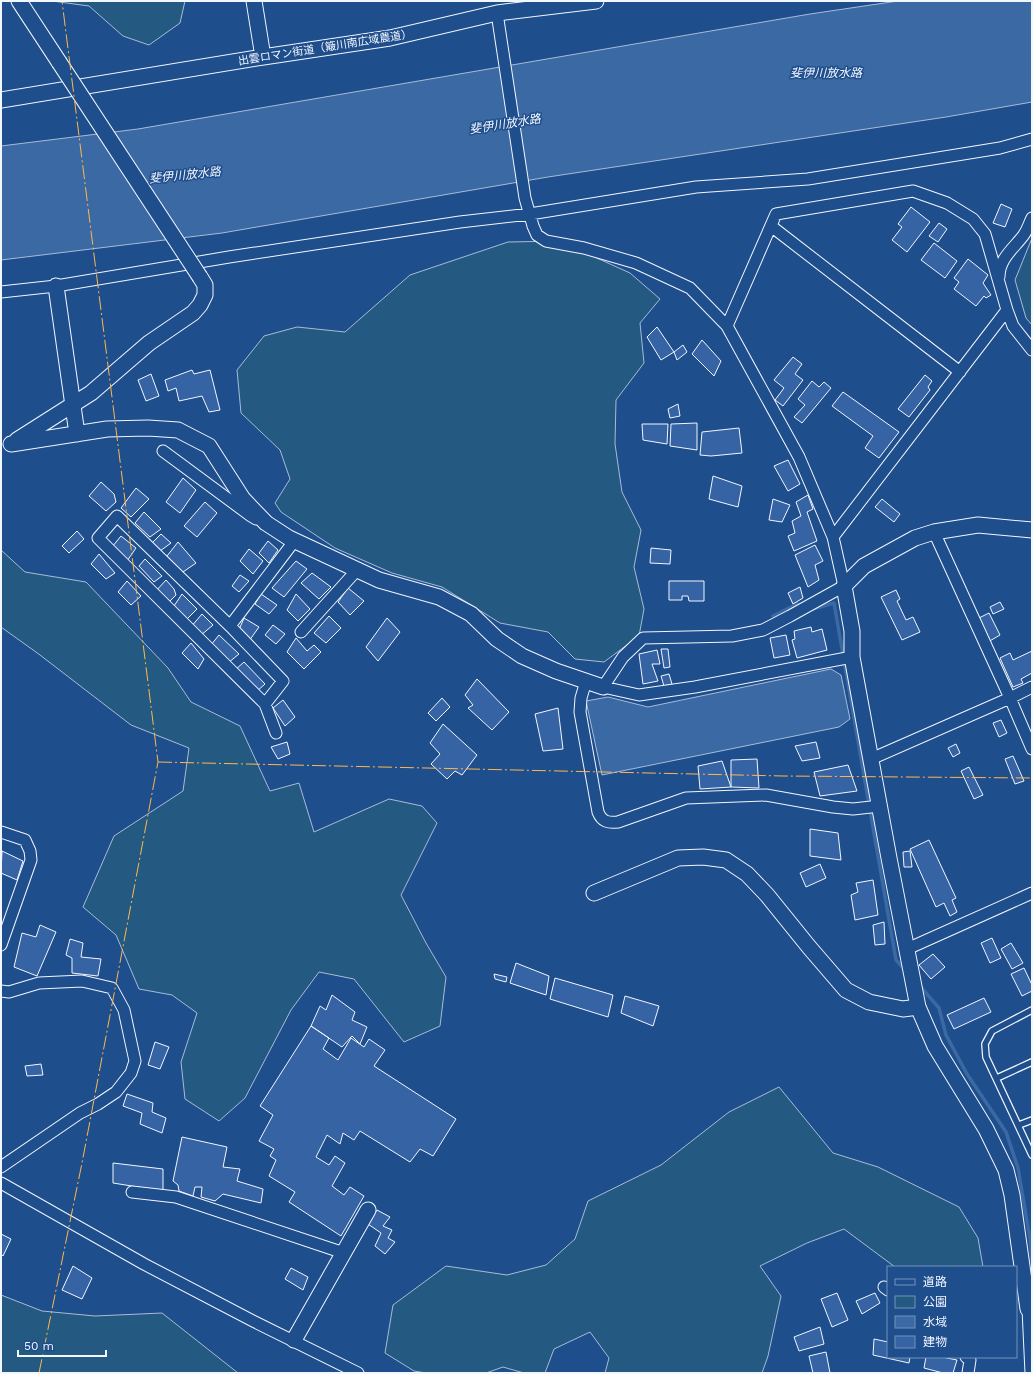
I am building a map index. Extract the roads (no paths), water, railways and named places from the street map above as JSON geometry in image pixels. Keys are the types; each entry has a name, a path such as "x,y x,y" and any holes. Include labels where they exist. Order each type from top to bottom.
{"street":[{"path":"6,445 91,393 149,343 194,313 205,295 205,285 200,277 19,1"},
{"path":"254,1 263,57"},
{"name":"出雲ロマン街道（簸川南広域農道）","path":"1,100 263,57 390,38 498,13 596,1"},
{"path":"498,13 525,198 532,226 537,236 546,241 584,248 636,263 690,288 727,326 799,457 832,537 844,586 852,631 852,657 918,1007 935,1046 986,1129 1006,1170 1012,1195 1030,1308 1031,1373"},
{"path":"1,292 56,286 236,255 460,222 530,214 696,187 808,179 1000,148 1032,139"},
{"path":"727,326 776,214 912,191 947,203 973,219 985,234 1006,310 1013,326 1032,350"},
{"path":"1000,285 999,268 1010,250 1023,235 1032,218"},
{"path":"770,226 960,372"},
{"path":"56,286 77,434"},
{"path":"832,537 960,372 1006,310"},
{"path":"6,445 107,429 148,428 178,430 209,446 243,499 266,523"},
{"path":"163,451 251,516 295,540 378,580 439,597 470,614 497,639 522,656 586,681 639,695 695,687 852,657"},
{"path":"265,704 282,681 230,626 117,516 98,538 265,704 276,733"},
{"path":"603,686 623,657 643,638 732,636 763,630 844,586 864,566 915,538 934,532 978,525 1032,530"},
{"path":"934,532 1032,749"},
{"path":"230,626 295,540"},
{"path":"301,632 357,570"},
{"path":"586,681 580,712 598,812 600,818 604,821 610,823 618,822 686,798 766,795 833,808 880,806"},
{"path":"871,759 1032,687"},
{"path":"1,832 25,840 30,851 31,860 1,945"},
{"path":"594,893 678,858 703,857 726,860 747,874 768,895 846,990 869,1002 903,1009 918,1007"},
{"path":"907,950 1032,893"},
{"path":"1,991 8,992 39,983 82,981 112,988 124,1010 135,1062 131,1073 116,1092 98,1104 80,1113 1,1167"},
{"path":"1,1183 144,1264 253,1321 358,1373"},
{"path":"132,1192 176,1197 344,1253"},
{"path":"294,1340 368,1210"},
{"path":"967,1358 970,1360 968,1373"}],"lane":[{"path":"1032,1010 992,1030 985,1044 986,1057 1032,1155"},
{"path":"997,1078 1032,1062"},
{"path":"1019,1126 1032,1120"}],"water":[{"name":"斐伊川放水路","path":"898,1 1032,1 1032,102 946,117 548,177 222,233 1,260 1,146 138,129 810,14"},
{"path":"831,669 841,675 850,719 839,727 602,775 586,701 608,697 648,707"}],"waterway":[{"path":"811,608 813,609 834,603 896,960 905,970"},
{"path":"773,616 797,604 803,606"},
{"path":"919,985 939,1008 946,1035 967,1074 1006,1132 1018,1168 1030,1239 1032,1262"}]}
